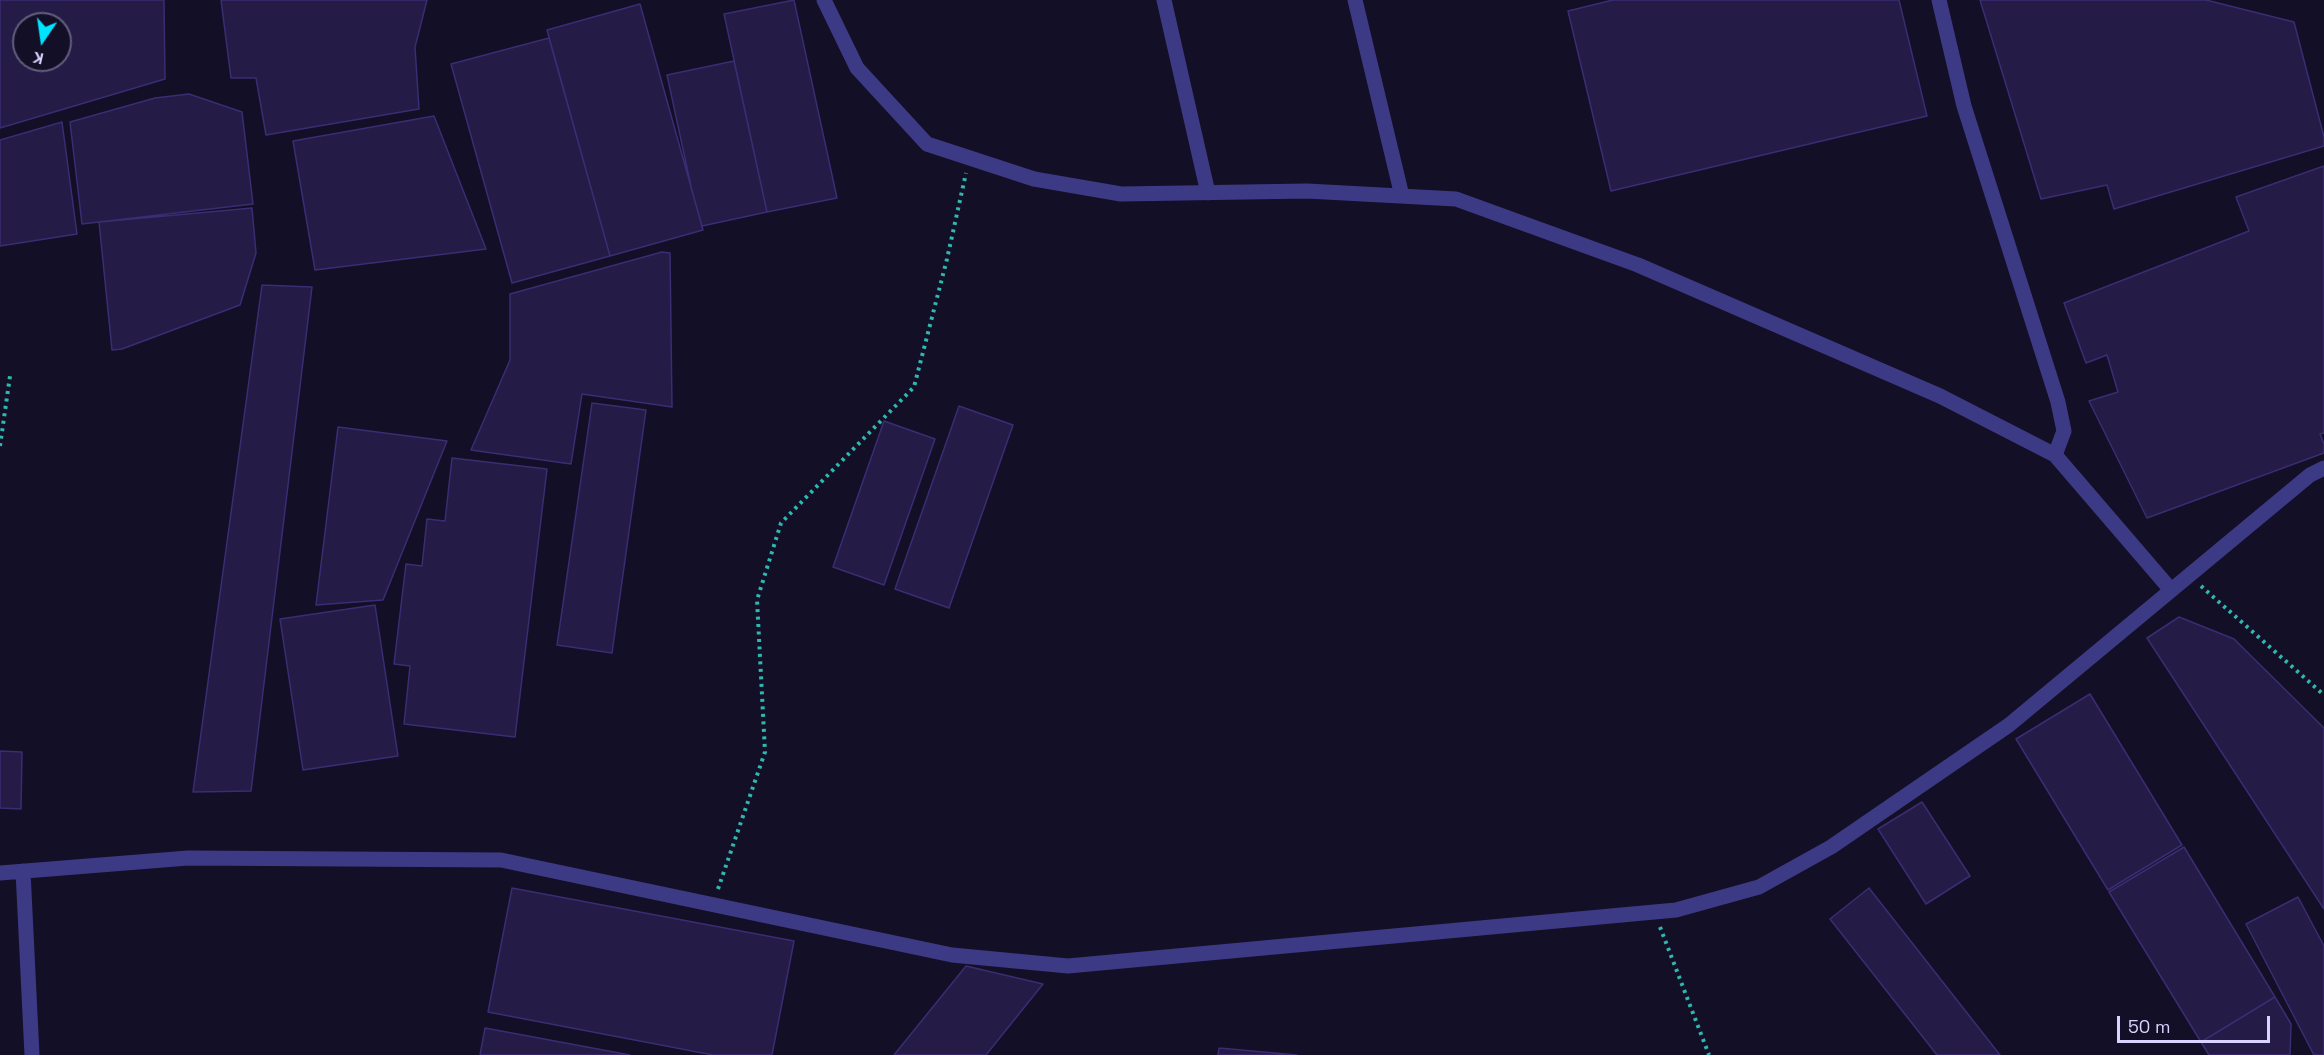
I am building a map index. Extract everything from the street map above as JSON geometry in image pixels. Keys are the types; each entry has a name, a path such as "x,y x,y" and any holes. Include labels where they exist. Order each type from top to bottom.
{"street":[{"path":"824,0 857,68 927,144 1034,179 1121,194 1307,191 1456,199 1638,265 1940,396 2055,456 2171,590"},
{"path":"1164,0 1208,193"},
{"path":"1355,0 1402,196"},
{"path":"1939,0 1964,106 2058,402 2064,431 2055,456"},
{"path":"0,873 188,858 501,860 952,955 1068,966 1676,910 1760,886 1831,847 2009,724 2310,475 2324,468"},
{"path":"23,871 32,1055"}],"path":[{"path":"712,904 765,752 757,600 781,523 914,387 947,259 969,158"},
{"path":"0,446 10,376"},
{"path":"2189,575 2324,695"},
{"path":"1655,912 1709,1055"}],"building":[{"path":"0,0 164,0 165,79 0,128"},
{"path":"221,0 427,0 415,47 419,109 266,135 256,78 231,78"},
{"path":"794,0 837,198 767,212 724,14"},
{"path":"1613,0 1899,0 1927,116 1611,191 1568,11"},
{"path":"1980,0 2206,0 2294,22 2324,137 2324,146 2114,209 2107,185 2041,199"},
{"path":"640,4 703,230 610,256 547,30"},
{"path":"549,38 610,256 512,283 451,64"},
{"path":"734,61 767,212 702,226 692,191 667,75"},
{"path":"189,94 242,112 253,204 82,224 70,122 155,98"},
{"path":"434,116 486,249 315,270 293,141"},
{"path":"62,122 77,234 0,246 0,140"},
{"path":"2324,166 2324,433 2320,434 2324,444 2324,453 2147,518 2089,401 2118,392 2107,355 2086,363 2064,303 2249,231 2236,197"},
{"path":"252,208 256,253 240,305 122,349 112,350 99,222"},
{"path":"662,252 670,253 672,407 582,394 571,464 471,450 510,360 510,294"},
{"path":"262,285 312,287 251,791 193,792"},
{"path":"592,403 646,410 612,653 557,645"},
{"path":"959,406 1013,425 949,608 895,589"},
{"path":"884,421 935,439 884,585 833,567"},
{"path":"338,427 447,441 383,600 316,605"},
{"path":"452,458 547,469 515,737 404,724 410,666 394,664 406,564 422,566 427,519 445,521"},
{"path":"375,605 398,756 303,770 280,619"},
{"path":"2179,617 2234,639 2324,728 2324,909 2147,638"},
{"path":"2090,694 2182,845 2108,890 2016,739"},
{"path":"0,751 22,752 21,809 0,808"},
{"path":"1922,802 1970,876 1926,904 1878,829"},
{"path":"2184,847 2275,997 2201,1042 2109,892"},
{"path":"512,888 794,941 772,1055 713,1055 488,1012"},
{"path":"1869,888 2000,1055 1937,1055 1830,919"},
{"path":"2298,897 2324,946 2324,1055 2314,1055 2246,924"},
{"path":"966,966 1043,984 986,1055 894,1055"},
{"path":"2275,997 2291,1024 2290,1055 2209,1055 2201,1042"},
{"path":"485,1028 630,1055 480,1055"},
{"path":"1219,1048 1297,1055 1218,1055"}]}
